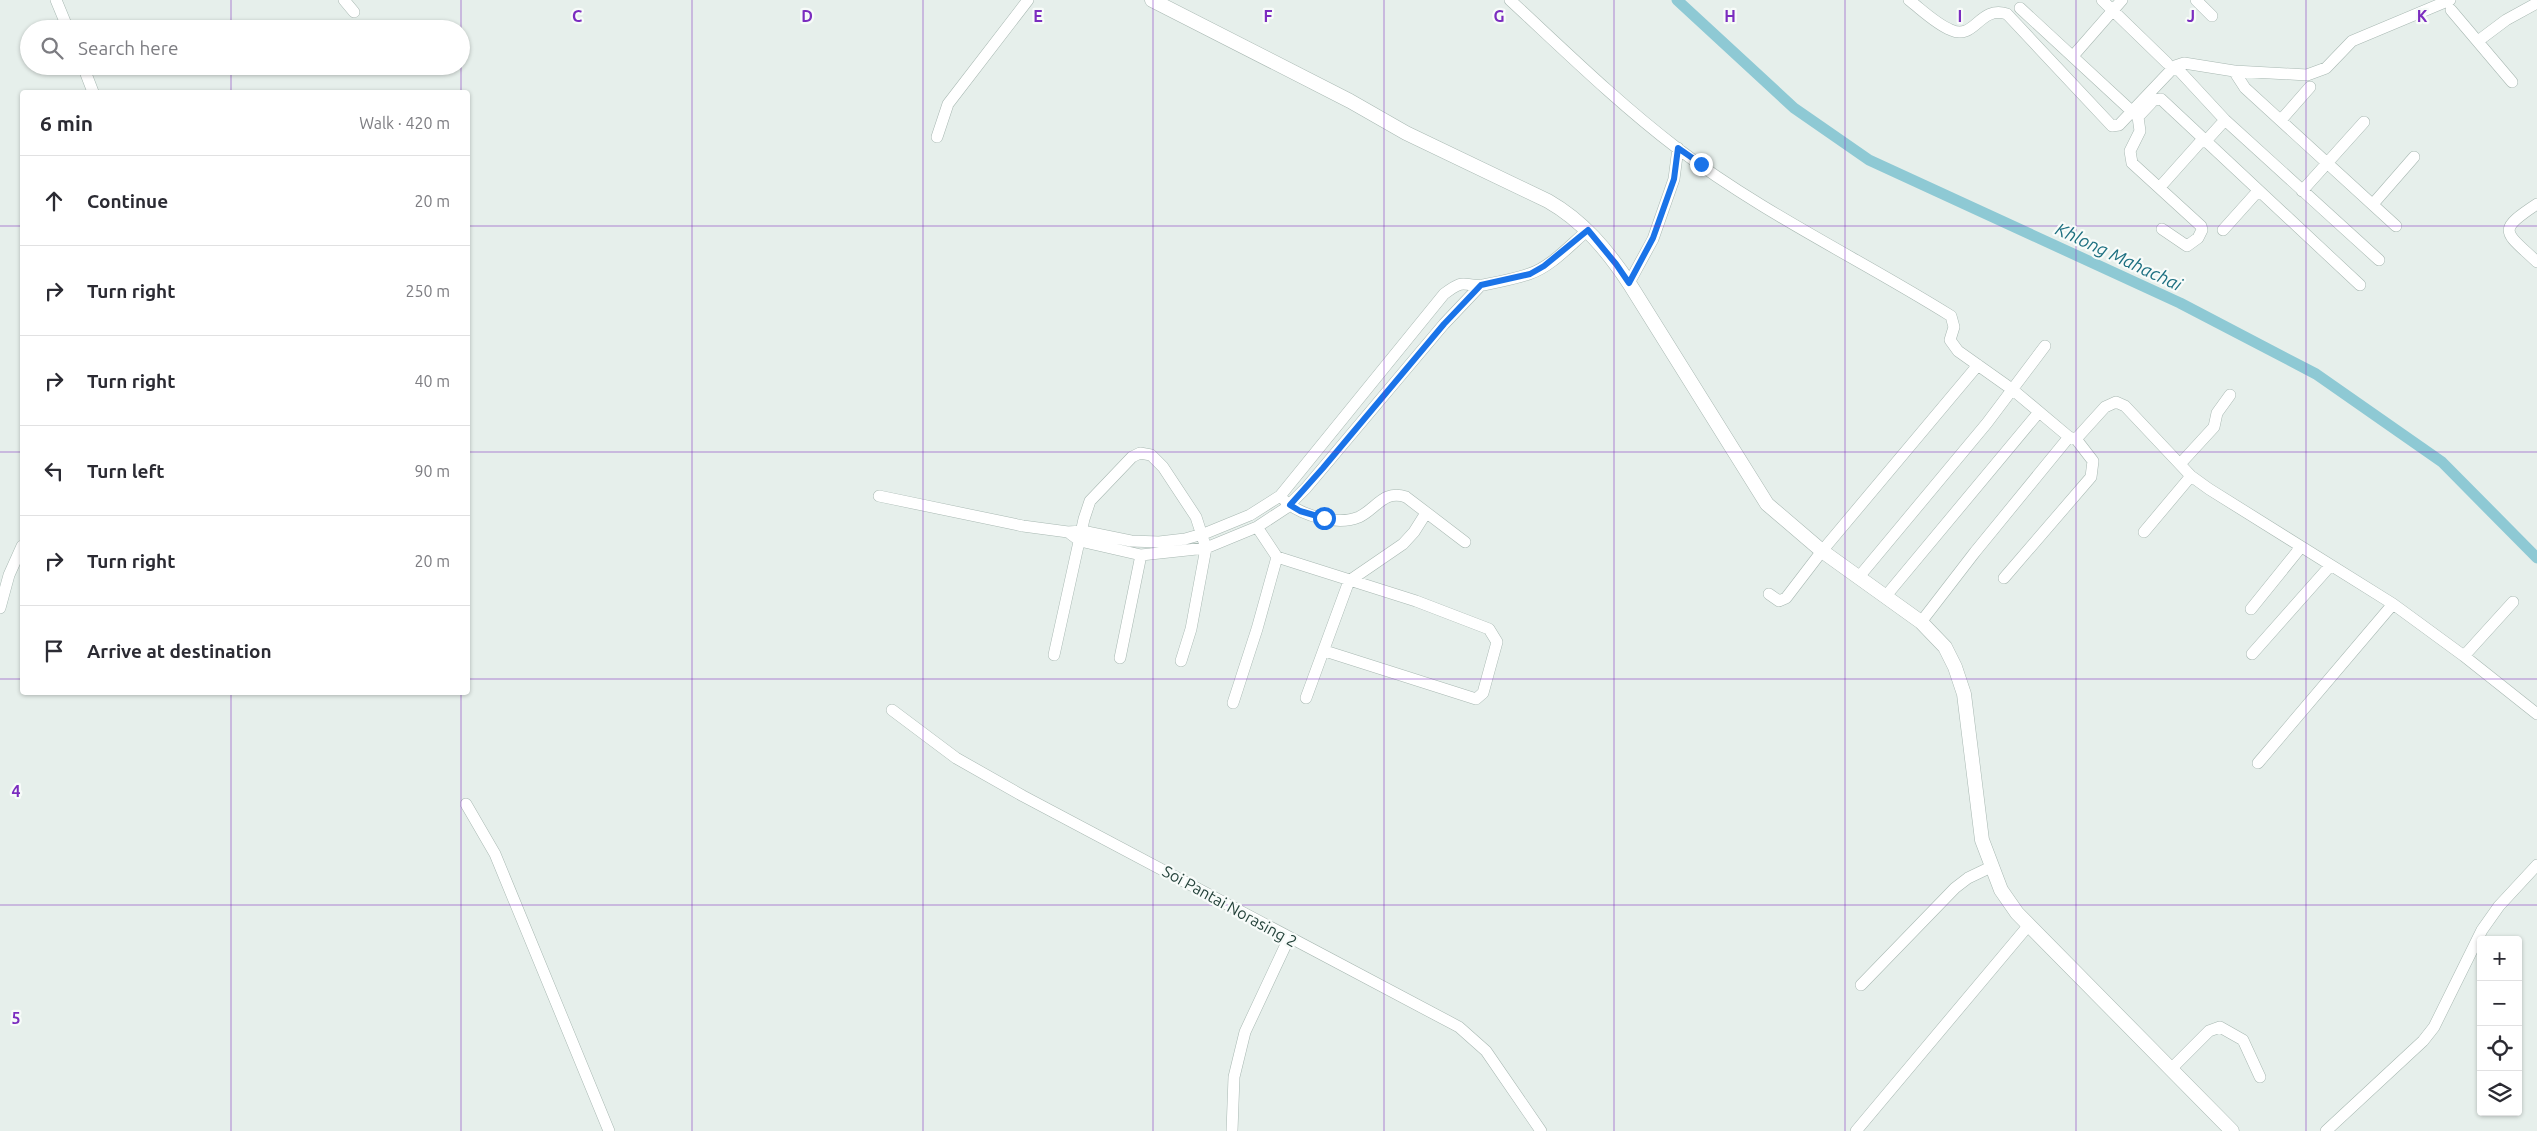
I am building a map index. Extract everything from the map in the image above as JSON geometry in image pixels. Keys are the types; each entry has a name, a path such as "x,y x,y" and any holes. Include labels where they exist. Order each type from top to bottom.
{"street":[{"path":"56,0 64,20"},
{"path":"344,0 354,12"},
{"path":"938,137 948,104 1028,0"},
{"path":"1152,0 1350,101 1406,133 1548,201 1565,211 1588,230 1629,283 1756,490 1779,516 1858,578 1921,622 1944,647 1955,667 1964,694 1982,840 2001,890 2028,926 2232,1131"},
{"path":"1510,0 1633,112 1678,148 1747,196 1951,316 1954,327 1950,340 1958,351 2013,390 2072,438 2093,461 2091,477 2004,578"},
{"path":"1909,0 1937,21 1956,32 1973,28 1990,12 2006,14 2036,43 2108,124 2112,126 2118,125 2157,98 2360,285"},
{"path":"2102,0 2171,65 2225,120 2379,260"},
{"path":"2072,56 2122,0"},
{"path":"2196,0 2212,16"},
{"path":"2478,41 2506,20 2537,3"},
{"path":"2135,114 2171,65 2200,65 2234,71 2298,77 2318,72 2352,41 2451,5 2512,82"},
{"path":"2020,8 2135,114 2140,131 2130,150 2132,163 2201,226 2202,230 2198,238 2188,246 2162,229"},
{"path":"2234,71 2245,88 2396,226"},
{"path":"86,75 92,90"},
{"path":"2281,120 2310,87"},
{"path":"2160,187 2225,120"},
{"path":"2302,191 2364,122"},
{"path":"1629,283 1653,238 1674,179 1678,148"},
{"path":"2373,204 2414,157"},
{"path":"2223,230 2258,191"},
{"path":"2537,204 2512,221 2508,228 2510,235 2537,262"},
{"path":"1081,536 1159,542 1184,539 1250,515 1280,496 1444,294 1456,285 1464,282 1481,285 1530,274 1544,266 1588,230"},
{"path":"879,496 1023,526 1068,532 1141,555 1206,548 1257,527 1290,505 1444,324 1481,285"},
{"path":"1858,578 2013,390 2045,346"},
{"path":"1769,594 1779,601 1786,598 1822,551 1978,366"},
{"path":"2180,464 2214,427 2217,413 2230,395"},
{"path":"1921,622 1974,552 2072,438 2105,407 2116,402 2125,406 2192,476 2244,512 2393,604 2464,656 2537,714"},
{"path":"1885,597 2039,412"},
{"path":"1054,655 1090,501 1132,457 1140,453 1151,456 1163,467 1196,517 1206,548 1191,629 1182,661"},
{"path":"2144,532 2192,476"},
{"path":"1280,496 1300,511 1343,520 1358,517 1383,498 1398,494 1406,497 1465,542"},
{"path":"1306,698 1325,651 1349,581 1403,544 1414,532 1426,513"},
{"path":"1257,527 1277,557 1416,601 1489,629 1496,642 1483,693 1476,699 1325,651"},
{"path":"2251,609 2301,547"},
{"path":"0,608 9,575 20,550"},
{"path":"1120,658 1141,555"},
{"path":"1233,704 1277,557"},
{"path":"2252,654 2330,566"},
{"path":"2464,656 2513,602"},
{"path":"2258,763 2393,604"},
{"name":"Soi Pantai Norasing 2","path":"892,710 956,758 1289,938 1459,1027 1486,1051 1541,1131"},
{"path":"466,804 495,854 609,1131"},
{"path":"2326,1131 2423,1041 2434,1027 2482,930 2499,906 2537,865"},
{"path":"1861,985 1955,888 1968,878 1991,867"},
{"path":"1856,1131 2028,926"},
{"path":"1232,1131 1234,1077 1245,1032 1289,938"},
{"path":"2171,1069 2209,1031 2220,1026 2243,1040 2260,1077"}],"waterway":[{"name":"Khlong Mahachai","path":"1677,0 1794,108 1869,160 2180,303 2316,374 2442,462 2537,558"}],"route":[{"path":"1324,518 1300,511 1290,505 1444,324 1481,285 1530,274 1544,266 1588,230 1629,283 1653,238 1674,179 1678,148 1701,164"}]}
